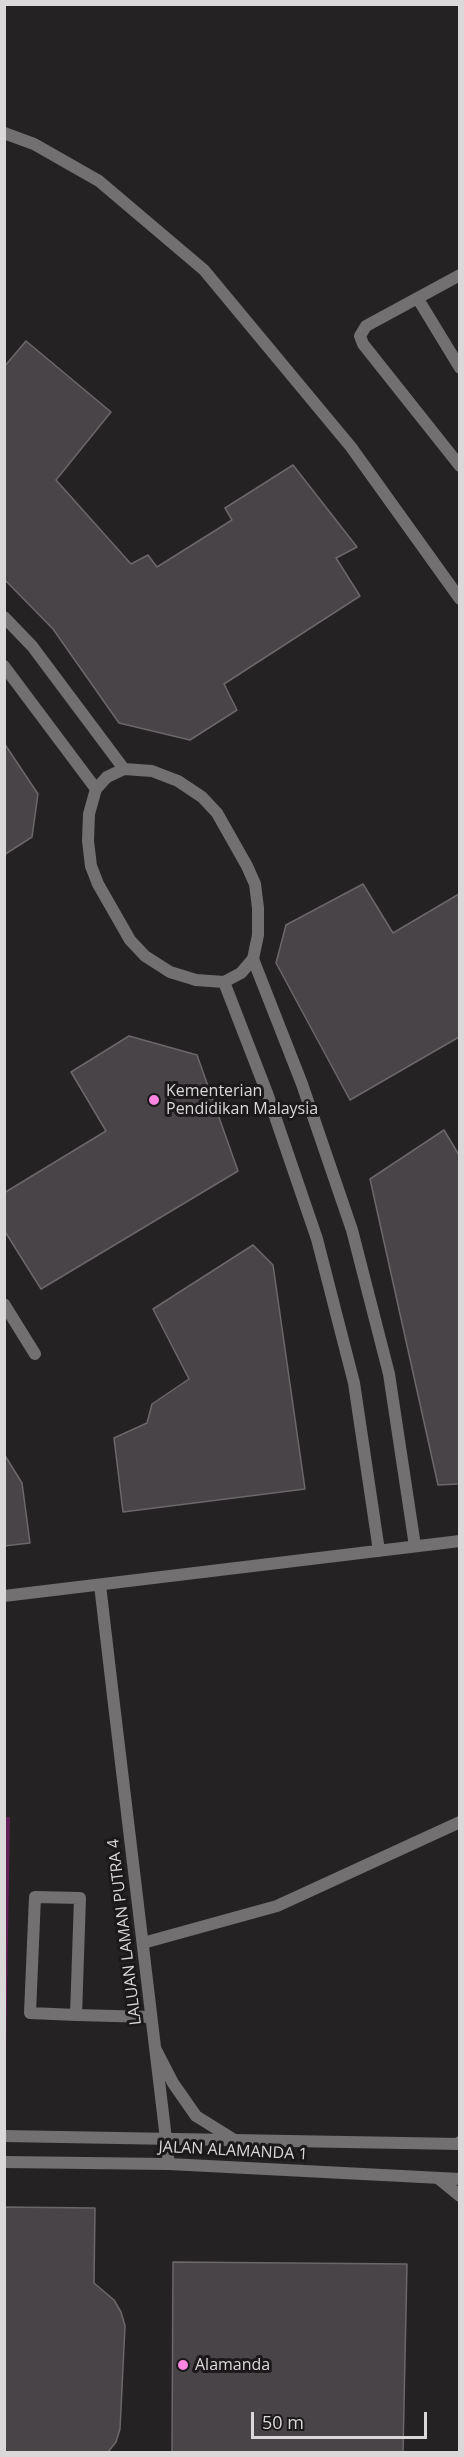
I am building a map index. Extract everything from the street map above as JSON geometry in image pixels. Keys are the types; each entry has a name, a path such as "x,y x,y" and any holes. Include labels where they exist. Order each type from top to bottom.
{"street":[{"path":"4,133 34,144 99,181 204,270 351,447 459,599"},
{"path":"459,275 366,326 360,336 363,344 459,466"},
{"path":"418,299 459,369"},
{"path":"4,617 32,646 124,769"},
{"path":"4,666 96,789"},
{"path":"124,769 152,771 178,781 202,797 217,813 255,884 258,935 253,959 241,973 224,982 196,980 170,972 146,956 130,940 98,884 91,866 88,841 89,814 96,789 107,777 124,769"},
{"path":"253,959 302,1084 352,1230 389,1374 415,1546"},
{"path":"224,982 267,1094 317,1239 354,1383 379,1551"},
{"path":"4,1304 35,1354"},
{"path":"4,1596 459,1541"},
{"name":"LALUAN LAMAN PUTRA 4","path":"100,1585 169,2164"},
{"path":"142,1943 277,1906 459,1822"},
{"path":"76,2014 80,1898 34,1896 30,2013 151,2017"},
{"path":"155,2049 173,2083 196,2116 233,2139"},
{"name":"JALAN ALAMANDA 1","path":"4,2136 459,2143"},
{"name":"JALAN ALAMANDA 1","path":"4,2162 169,2164 459,2179"},
{"path":"438,2178 459,2196"}],"shaded area":[{"path":"5,1817 10,1817 4,2110"}],"building":[{"path":"26,341 111,412 56,480 131,564 148,555 157,567 232,520 225,508 293,465 357,547 336,558 360,596 224,684 237,710 190,740 119,723 53,629 4,579 4,367"},
{"path":"4,743 38,794 32,837 4,855"},
{"path":"363,884 393,933 459,894 459,1037 350,1100 276,963 286,925"},
{"path":"129,1036 197,1055 238,1171 41,1289 4,1230 4,1193 106,1131 71,1072"},
{"path":"444,1130 459,1155 459,1484 438,1485 370,1179"},
{"path":"253,1245 273,1265 305,1489 123,1512 114,1438 147,1423 152,1404 189,1379 153,1309"},
{"path":"4,1454 22,1483 30,1543 4,1546"},
{"path":"4,2207 95,2208 94,2283 114,2300 125,2326 120,2429 116,2442 108,2452 4,2452"},
{"path":"173,2262 407,2264 403,2452 172,2452"}],"place":[{"name":"Kementerian Pendidikan Malaysia","path":"154,1100"},
{"name":"Alamanda","path":"183,2365"}]}
